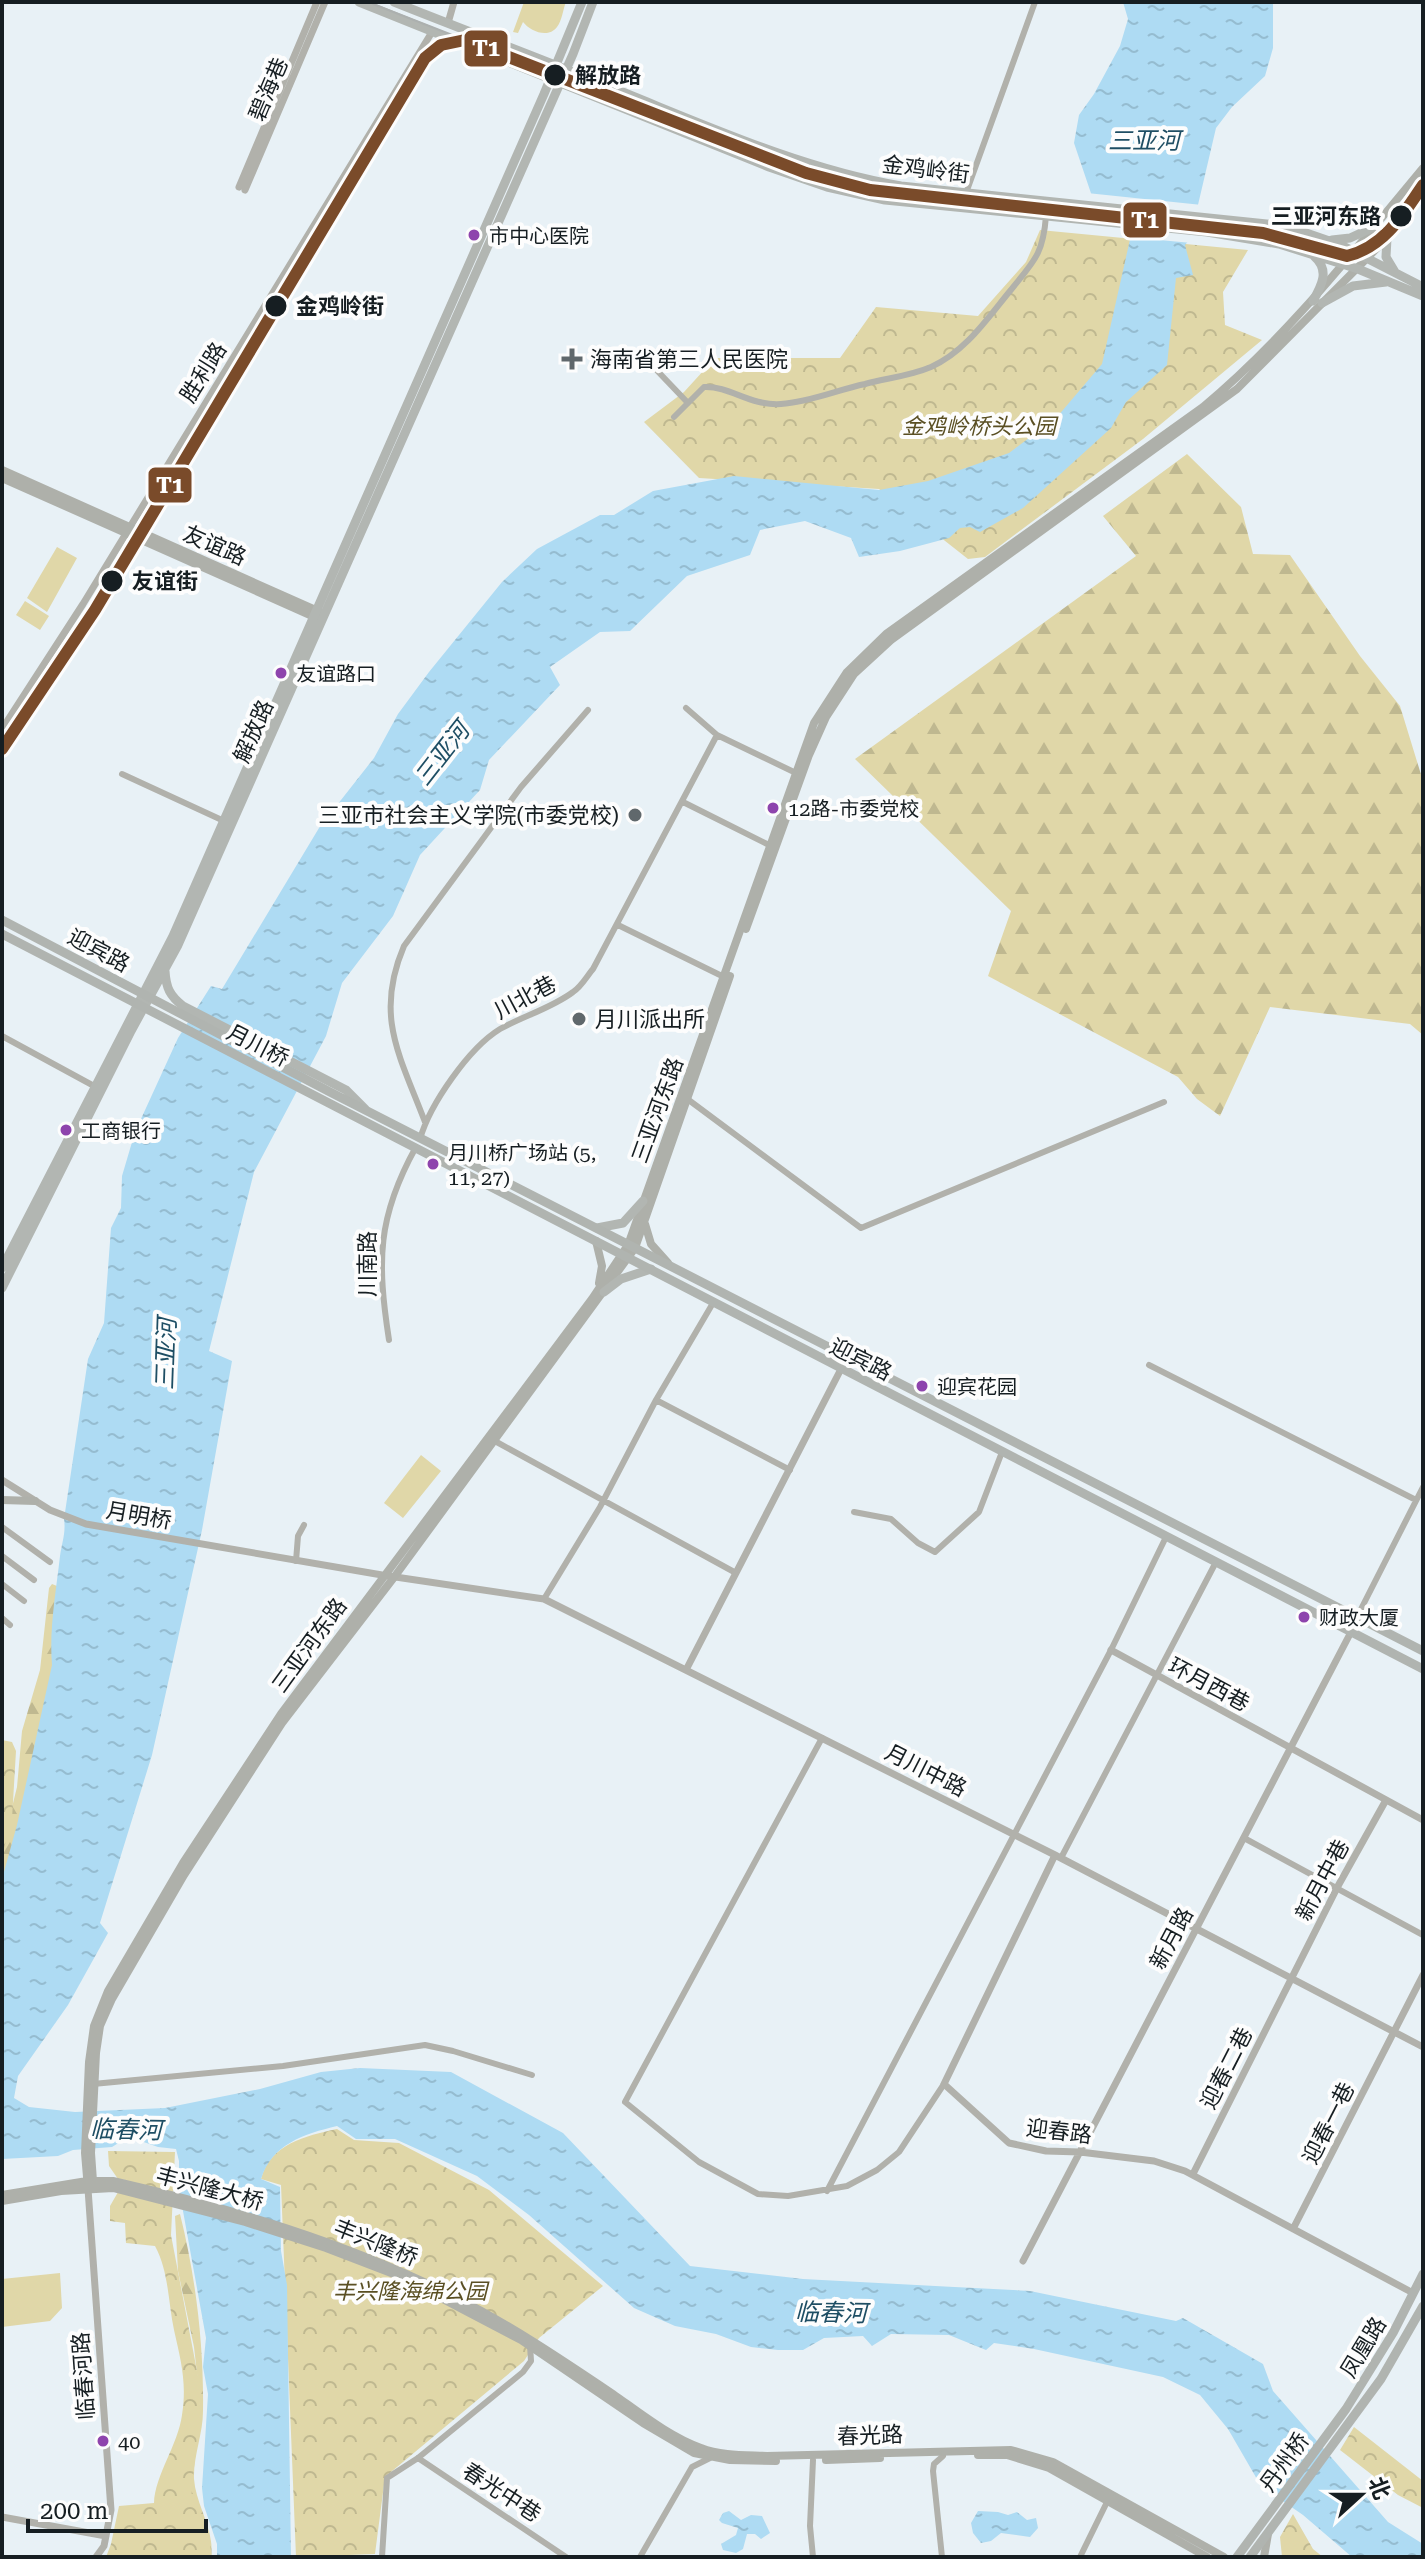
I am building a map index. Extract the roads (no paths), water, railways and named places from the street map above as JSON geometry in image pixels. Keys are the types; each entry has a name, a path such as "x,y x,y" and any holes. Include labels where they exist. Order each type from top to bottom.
{"highway":[{"name":"迎宾路","path":"2,920 147,995 181,1009"},
{"name":"迎宾路","path":"2,934 173,1022"},
{"name":"月川桥","path":"181,1009 331,1092"},
{"name":"月川桥","path":"173,1022 331,1092"},
{"name":"迎宾路","path":"331,1092 418,1143 596,1228 651,1269 713,1303 1423,1669"},
{"name":"迎宾路","path":"331,1092 596,1241 671,1267 1423,1651"},
{"name":"凤凰路","path":"1327,2433 1375,2364 1423,2274"},
{"name":"凤凰路","path":"1335,2441 1381,2379 1423,2306"},
{"name":"丹州桥","path":"1237,2557 1327,2433"},
{"name":"丹州桥","path":"1270,2530 1335,2441"},
{"path":"1250,2557 1270,2530"}],"main road":[{"name":"金鸡岭街","path":"359,2 769,167 840,190 885,200 1207,232 1308,252 1423,287"},
{"name":"金鸡岭街","path":"394,2 811,165 876,182 1286,226 1330,240 1355,252 1423,296"},
{"name":"解放路","path":"562,66 582,2"},
{"name":"解放路","path":"2,1268 94,1086 147,995 165,971 319,615 593,2"},
{"name":"三亚河东路","path":"91,2090 100,2026 112,1999 184,1875 282,1723 395,1576 628,1251 645,1219 809,755 826,717 854,674 891,640 1237,389 1317,302 1423,168"},
{"name":"三亚河东路","path":"628,1251 643,1201 814,723 847,672 886,634 1203,407 1248,370 1317,302 1368,259 1423,194"},
{"path":"1330,240 1350,238 1374,227"},
{"path":"1317,302 1361,284 1394,278 1386,257 1387,238"},
{"path":"1308,252 1321,263 1324,275 1317,302"},
{"name":"友谊路","path":"5,478 319,615"},
{"name":"解放路","path":"147,995 319,615"},
{"path":"165,971 167,989 181,1009"},
{"name":"解放路","path":"2,1288 141,1005"},
{"path":"596,1228 623,1223 643,1201"},
{"path":"645,1219 651,1244 671,1267"},
{"path":"596,1241 602,1266 600,1292"},
{"path":"600,1292 621,1279 651,1269"},
{"name":"三亚河东路","path":"91,2090 94,2026 108,1991 226,1795 382,1575 600,1292"},
{"path":"2,1500 38,1504"},
{"path":"2,2198 90,2184 91,2090"},
{"name":"丰兴隆大桥","path":"90,2184 113,2184 296,2235"},
{"name":"丰兴隆桥","path":"296,2235 418,2283 523,2337"},
{"name":"春光路","path":"523,2337 530,2345 655,2430 694,2453 763,2461 997,2455 1027,2460 1049,2468 1207,2557"},
{"name":"春光路","path":"523,2337 698,2448 767,2456 1011,2450 1053,2462 1224,2557"},
{"path":"1264,2557 1270,2530"}],"street":[{"name":"碧海巷","path":"317,2 242,189 325,2"},
{"path":"448,23 454,2"},
{"path":"966,193 1035,2"},
{"name":"胜利路","path":"2,729 83,604 432,32"},
{"path":"674,417 704,387 716,387 749,401 780,404 896,378 930,367 951,355 982,326 1036,260 1044,242 1046,216"},
{"path":"646,359 688,403"},
{"path":"686,708 717,735 796,773"},
{"path":"425,1123 394,1041 389,1019 389,993 395,968 404,946 521,787 588,710"},
{"name":"川北巷","path":"418,1143 425,1123 455,1075 492,1036 573,992 593,969 717,735"},
{"path":"122,774 225,821"},
{"path":"683,802 769,845"},
{"path":"618,925 724,977"},
{"path":"2,1036 94,1086"},
{"path":"686,1098 861,1228 1164,1102"},
{"name":"川南路","path":"389,1340 381,1258 383,1231 394,1192 418,1143"},
{"path":"544,1599 603,1501 656,1400 713,1303"},
{"path":"1149,1365 1416,1500"},
{"path":"686,1670 841,1369"},
{"path":"656,1400 790,1470"},
{"path":"493,1440 736,1573"},
{"path":"854,1512 891,1519 918,1543 935,1552 979,1512 1002,1452"},
{"name":"月明桥","path":"2,1480 38,1504 86,1524 296,1561"},
{"path":"1357,1617 1423,1487"},
{"path":"296,1561 298,1536 304,1525"},
{"path":"2,1527 50,1562"},
{"path":"827,2191 1111,1650 1166,1537"},
{"path":"2,1556 34,1580"},
{"name":"月川中路","path":"296,1561 544,1599 1058,1856 1423,2047"},
{"path":"822,1738 625,2102 699,2162 758,2194 788,2196 847,2186 877,2170 899,2152 944,2084 1058,1856 1216,1562"},
{"path":"2,1584 24,1601"},
{"path":"2,1618 10,1625"},
{"name":"新月路","path":"1023,2261 1351,1632"},
{"name":"环月西巷","path":"1111,1650 1423,1820"},
{"name":"新月中巷","path":"1292,1978 1386,1800"},
{"path":"1244,1838 1423,1935"},
{"name":"迎春一巷","path":"1293,2229 1423,1975"},
{"name":"迎春二巷","path":"1193,2174 1292,1978"},
{"path":"91,2090 425,2045 532,2075"},
{"name":"迎春路","path":"944,2084 1009,2143 1046,2151 1154,2161 1193,2174 1413,2293"},
{"name":"临春河路","path":"90,2184 111,2510 104,2546 96,2557"},
{"path":"382,2557 387,2478 418,2458 523,2372 531,2361 530,2345"},
{"path":"942,2557 933,2471 934,2464 943,2456"},
{"path":"640,2557 692,2467 710,2457"},
{"name":"春光中巷","path":"418,2458 566,2557"},
{"path":"813,2460 810,2526 813,2557"},
{"path":"1080,2557 1108,2500"},
{"path":"2,2517 106,2536"}],"water":[{"path":"1123,2 1273,2 1273,48 1265,76 1232,107 1216,128 1190,239 1185,245 1193,275 1176,278 1167,365 1126,402 1111,428 1023,508 980,532 970,527 960,528 949,538 900,551 859,557 851,538 805,521 760,530 750,555 687,576 630,631 600,632 550,667 560,685 489,760 480,790 420,855 393,916 342,983 326,1036 254,1172 209,1351 232,1361 202,1530 152,1755 100,1923 108,1933 68,2005 18,2076 14,2098 29,2107 75,2112 165,2108 260,2089 321,2072 360,2068 451,2072 563,2133 690,2266 803,2279 1030,2291 1176,2321 1183,2318 1263,2364 1273,2391 1388,2522 1423,2544 1423,2557 1352,2557 1303,2515 1261,2486 1228,2429 1200,2395 1163,2377 1034,2349 994,2343 986,2350 949,2335 891,2334 872,2346 863,2336 824,2338 803,2350 778,2350 751,2347 716,2334 675,2326 634,2308 529,2215 477,2176 395,2139 356,2139 337,2126 291,2142 273,2157 261,2179 280,2187 281,2251 287,2285 291,2557 217,2557 217,2544 204,2506 202,2488 208,2394 203,2367 206,2338 179,2189 176,2149 135,2139 112,2147 73,2150 58,2156 2,2159 2,1879 52,1665 52,1624 64,1519 88,1359 104,1323 111,1228 121,1208 122,1176 135,1132 178,1038 211,986 222,989 319,828 374,758 398,714 429,672 502,582 537,549 600,515 614,515 653,491 734,476 879,490 928,481 1009,453 1057,417 1102,364 1131,235 1098,214 1074,143 1079,115 1120,46 1128,19"},
{"path":"729,2511 741,2520 751,2515 762,2516 770,2533 761,2539 755,2534 747,2534 743,2549 736,2553 723,2550 721,2544 736,2535 738,2528 719,2520 723,2513"},
{"path":"978,2511 1008,2515 1017,2512 1027,2520 1036,2518 1038,2528 1030,2537 1001,2533 991,2541 981,2543 973,2533 971,2523"}],"tram line":[{"path":"373,4 465,40"}],"place":[{"name":"解放路","path":"555,75"},
{"name":"三亚河东路","path":"1401,216"},
{"name":"市中心医院","path":"474,235"},
{"name":"金鸡岭街","path":"276,306"},
{"name":"海南省第三人民医院","path":"572,359"},
{"name":"友谊街","path":"112,581"},
{"name":"友谊路口","path":"281,673"},
{"name":"12路-市委党校","path":"773,808"},
{"name":"三亚市社会主义学院(市委党校)","path":"635,815"},
{"name":"月川派出所","path":"579,1019"},
{"name":"工商银行","path":"66,1130"},
{"name":"月川桥广场站 (5, 11, 27)","path":"433,1164"},
{"name":"迎宾花园","path":"922,1386"},
{"name":"财政大厦","path":"1304,1617"},
{"name":"40","path":"103,2441"}],"water label":[{"name":"三亚河","path":"1144,141"},
{"name":"三亚河","path":"442,754"},
{"name":"三亚河","path":"166,1354"},
{"name":"临春河","path":"126,2130"},
{"name":"临春河","path":"831,2313"}],"park label":[{"name":"金鸡岭桥头公园","path":"979,426"},
{"name":"丰兴隆海绵公园","path":"410,2291"}]}
